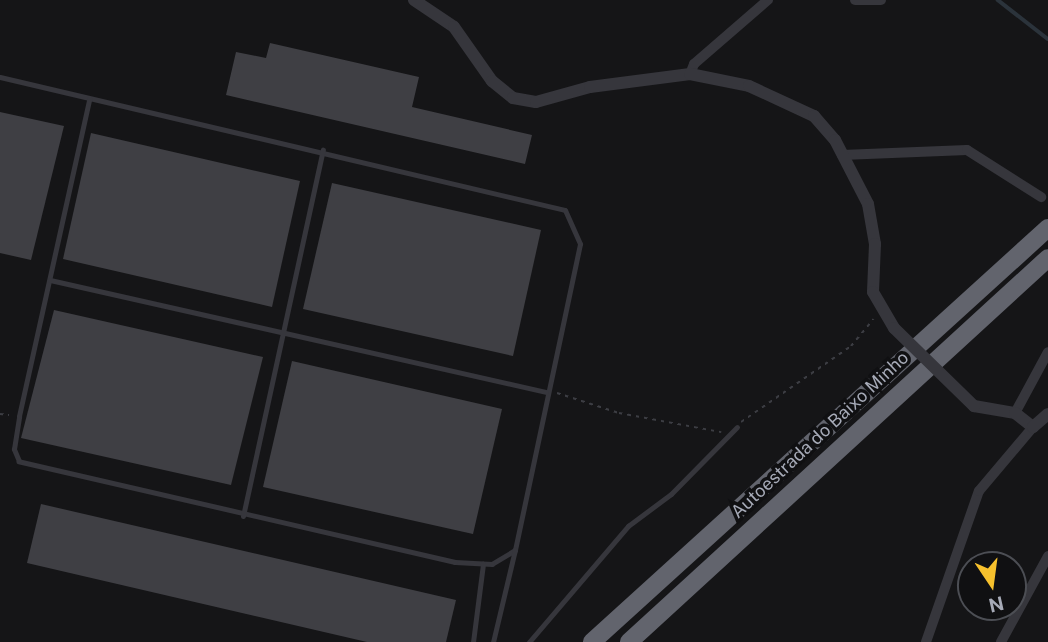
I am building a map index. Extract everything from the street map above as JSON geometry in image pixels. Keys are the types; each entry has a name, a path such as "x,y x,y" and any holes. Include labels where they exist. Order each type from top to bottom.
{"highway":[{"name":"Autoestrada do Baixo Minho","path":"593,642 1048,228"},
{"name":"Autoestrada do Baixo Minho","path":"629,642 1048,258"}],"street":[{"path":"414,0 454,27 492,81 513,98 536,102 590,87 690,74 749,86 814,116 842,155 874,223 873,292 880,311 974,406 1015,413 1033,428"},
{"path":"690,74 694,64 768,0"},
{"path":"855,0 881,0"},
{"path":"842,155 967,150 1041,197"},
{"path":"1015,413 1048,352"},
{"path":"926,642 979,491 1048,414"},
{"path":"1001,642 1048,556"}],"lane":[{"path":"0,77 323,150 565,210 580,244 494,642"},
{"path":"89,99 14,449 32,468 243,516 483,564 514,550"},
{"path":"243,516 323,150"},
{"path":"50,280 546,392"},
{"path":"529,642 628,526 671,494 737,427"},
{"path":"473,642 483,564"}],"path":[{"path":"546,392 683,428 720,432 737,427 851,346 880,311"},
{"path":"0,414 19,416"}],"building":[{"path":"270,43 419,77 412,107 532,135 525,164 226,95 236,52 266,58"},
{"path":"0,112 64,126 31,260 0,253"},
{"path":"91,133 300,181 272,307 63,259"},
{"path":"332,183 541,230 513,356 303,309"},
{"path":"54,310 263,357 231,485 21,438"},
{"path":"292,361 502,409 473,534 263,487"},
{"path":"41,504 456,600 446,642 367,642 27,563"}],"waterway":[{"path":"998,0 1048,39"}]}
